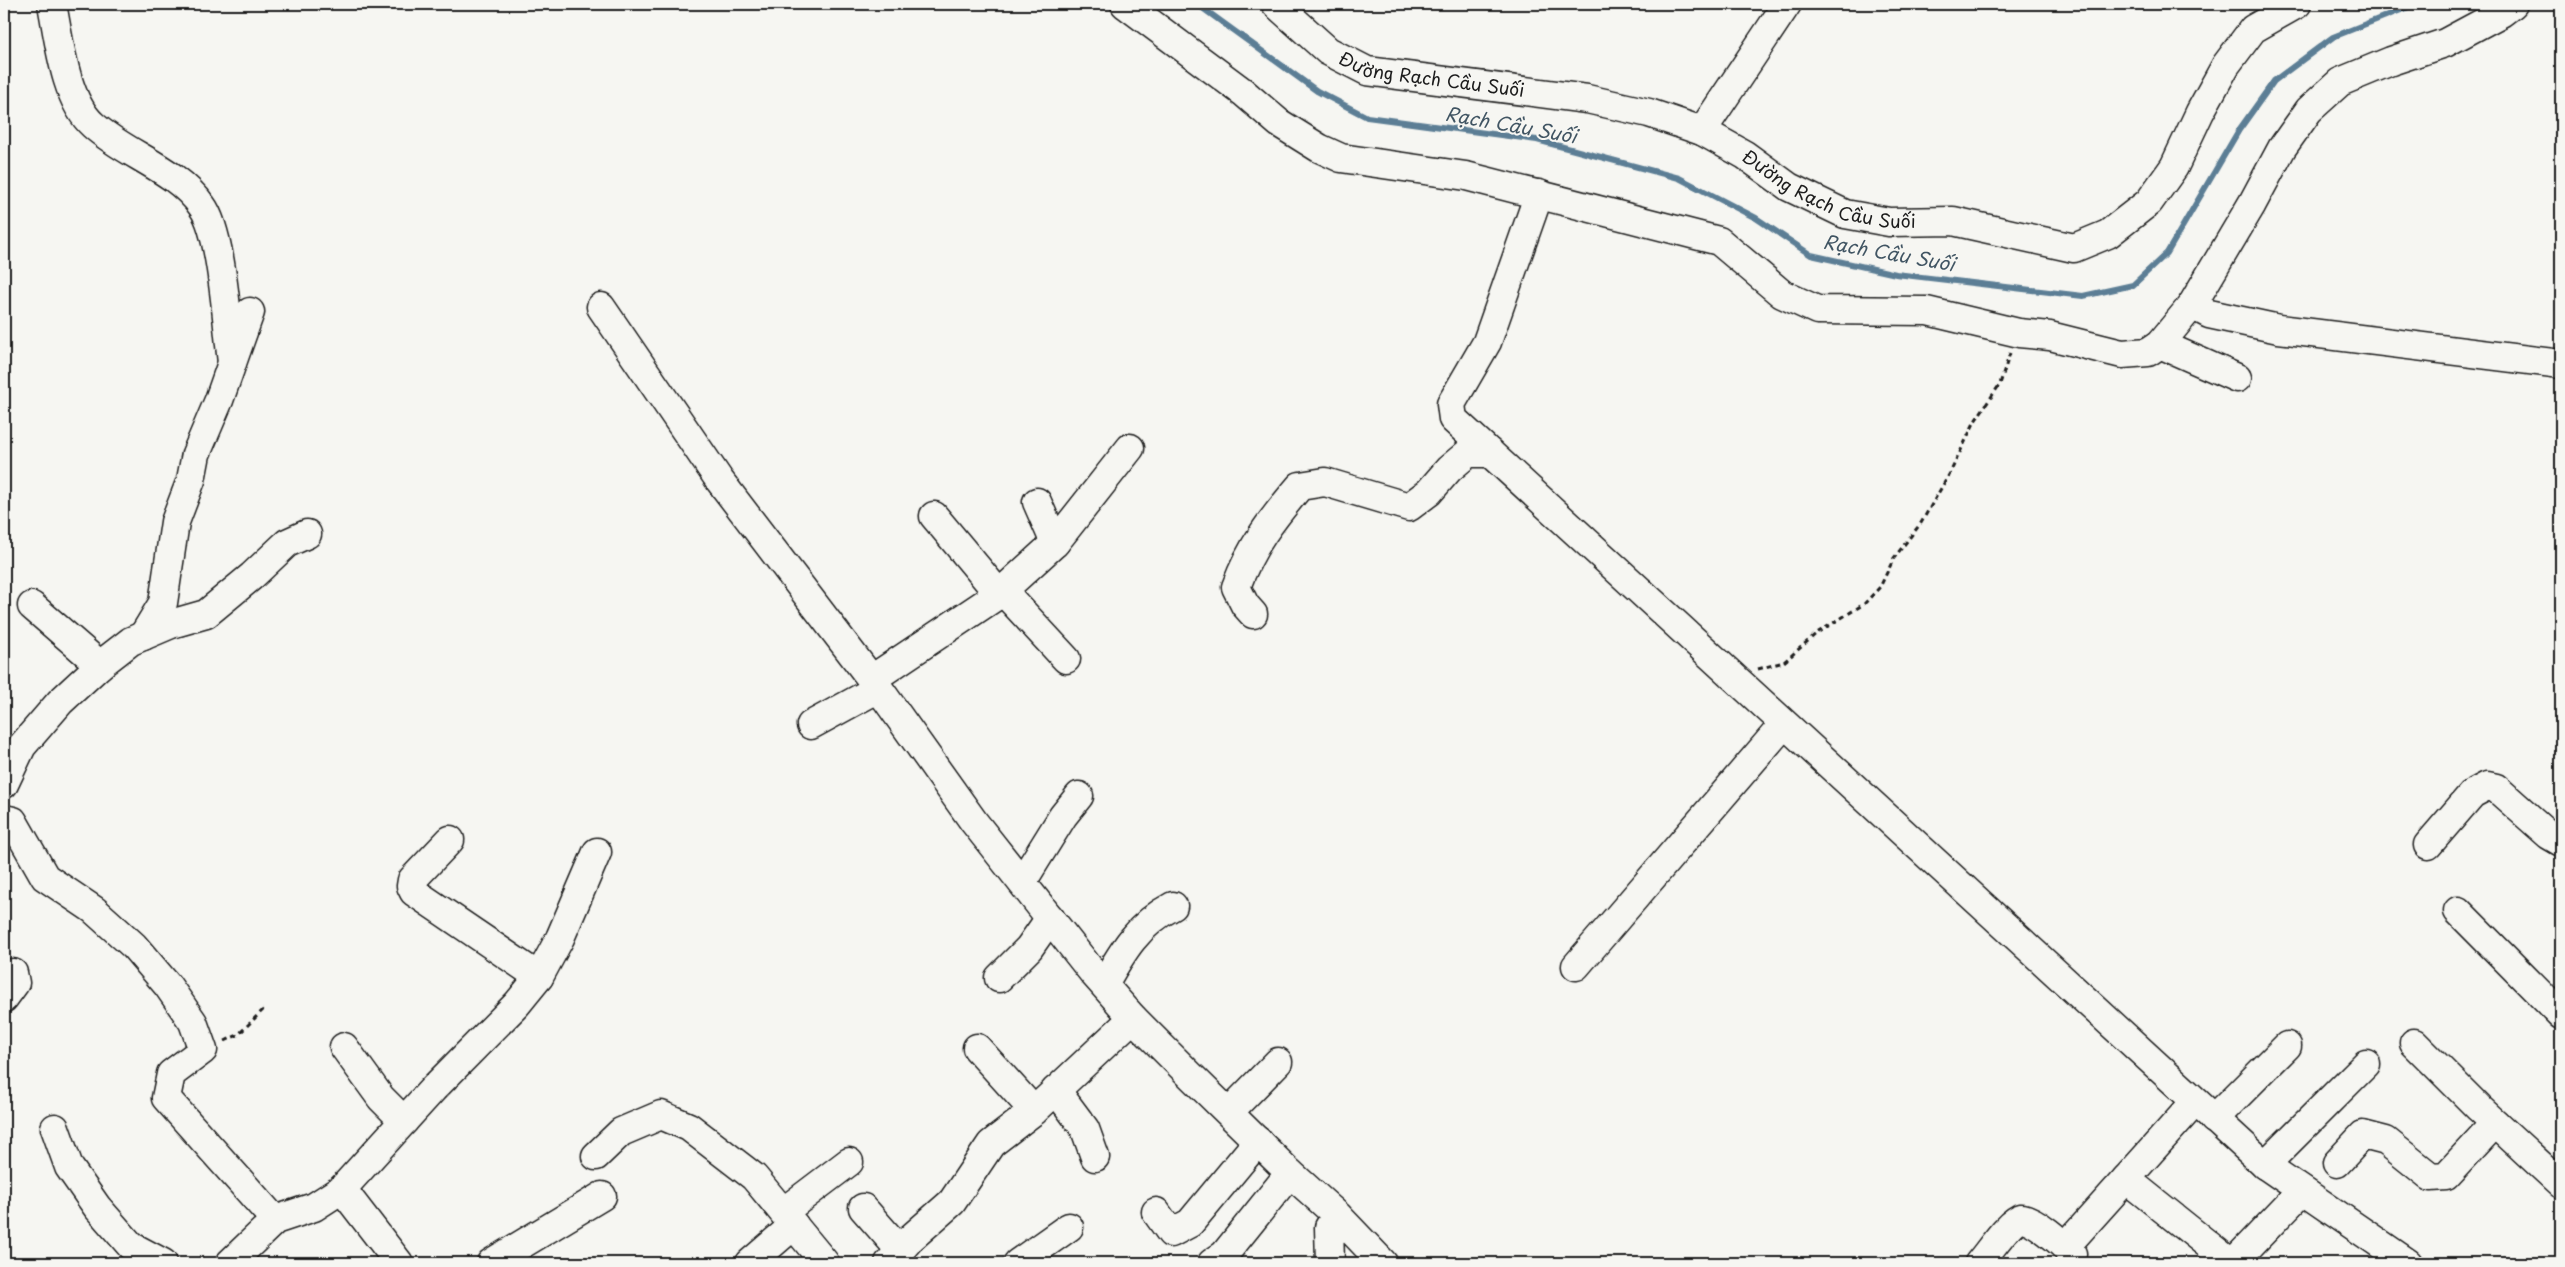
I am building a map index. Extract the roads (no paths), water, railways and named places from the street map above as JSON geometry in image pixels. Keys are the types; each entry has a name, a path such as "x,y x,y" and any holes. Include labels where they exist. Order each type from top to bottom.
{"street":[{"path":"52,4 68,79 79,105 92,124 186,188 203,207 215,237 232,362"},
{"path":"1125,4 1243,92 1279,123 1319,148 1341,158 1466,176 1719,241 1782,294 1817,310 1927,311 2021,333 2050,336 2122,354 2148,352 2160,344 2192,305 2252,204 2282,148 2309,110 2340,82 2390,61 2445,43 2501,13 2513,4"},
{"name":"Đường Rạch Cầu Suối","path":"1276,4 1328,51 1367,72 1586,98 1649,113 1702,131 1745,155 1789,187 1845,214 1889,222 1953,221 2074,248 2108,234 2149,202 2174,167 2200,112 2226,65 2253,29 2297,4"},
{"path":"1702,131 1787,4"},
{"path":"1539,194 1487,342 1451,404 1454,419 2265,1166 2408,1263"},
{"path":"2192,305 2209,314 2279,329 2561,364"},
{"path":"601,307 720,481 820,610 974,822 1104,984 1133,1018 1290,1173 1338,1216 1384,1263"},
{"path":"143,636 163,603 175,522 191,480 196,454 250,312"},
{"path":"2160,344 2237,378"},
{"path":"811,725 875,684 1001,592 1055,542 1130,448"},
{"path":"1253,614 1245,605 1236,587 1246,558 1278,512 1300,486 1325,482 1409,507 1429,492 1448,469 1468,453 1490,453"},
{"path":"1037,502 1055,542"},
{"path":"934,516 1001,592 1066,659"},
{"path":"4,784 22,746 60,702 100,665 131,641 172,624 206,614 252,576 287,543 307,534"},
{"path":"32,606 100,665"},
{"path":"1576,966 1784,724"},
{"path":"2428,845 2472,794 2487,786 2496,788 2549,836 2561,842"},
{"path":"1022,882 1063,816 1079,796"},
{"path":"7,812 45,877 107,922 134,946 162,979 193,1022 203,1050 171,1074 166,1098 275,1220"},
{"path":"450,840 412,880 411,886 414,892 539,977"},
{"path":"230,1263 275,1220 314,1207 342,1190 404,1121 517,1004 539,977 560,938 597,852"},
{"path":"1104,984 1122,951 1139,929 1156,914 1172,906"},
{"path":"2458,911 2561,1014"},
{"path":"1000,978 1029,948 1050,918"},
{"path":"4,998 15,983 13,973"},
{"path":"863,1208 895,1257 952,1202 991,1144 1034,1111 1133,1018"},
{"path":"2414,1043 2495,1123 2561,1184"},
{"path":"1979,1263 2013,1222 2022,1218 2032,1221 2067,1255 2126,1179 2204,1110 2287,1046"},
{"path":"344,1047 381,1098 404,1121"},
{"path":"977,1048 1034,1111"},
{"path":"1229,1112 1278,1062"},
{"path":"2265,1166 2366,1064"},
{"path":"1056,1090 1085,1129 1095,1157"},
{"path":"596,1156 621,1132 661,1115 689,1127 754,1177 825,1263"},
{"path":"2337,1163 2364,1135 2386,1141 2432,1177 2446,1176 2495,1123"},
{"path":"55,1128 68,1168 97,1207 131,1246 163,1263"},
{"path":"1156,1212 1171,1234 1190,1223 1258,1140"},
{"path":"750,1263 789,1218 849,1162"},
{"path":"1212,1263 1224,1255 1290,1173"},
{"path":"2126,1179 2232,1263 2302,1190"},
{"path":"342,1190 399,1263"},
{"path":"491,1263 602,1196"},
{"path":"1330,1263 1329,1227 1338,1216"},
{"path":"1018,1263 1069,1227"}],"waterway":[{"name":"Rạch Cầu Suối","path":"1197,4 1317,91 1367,117 1537,140 1679,178 1756,218 1811,255 1896,274 2083,296 2133,285 2167,253 2239,130 2274,81 2333,37 2416,4"}]}
